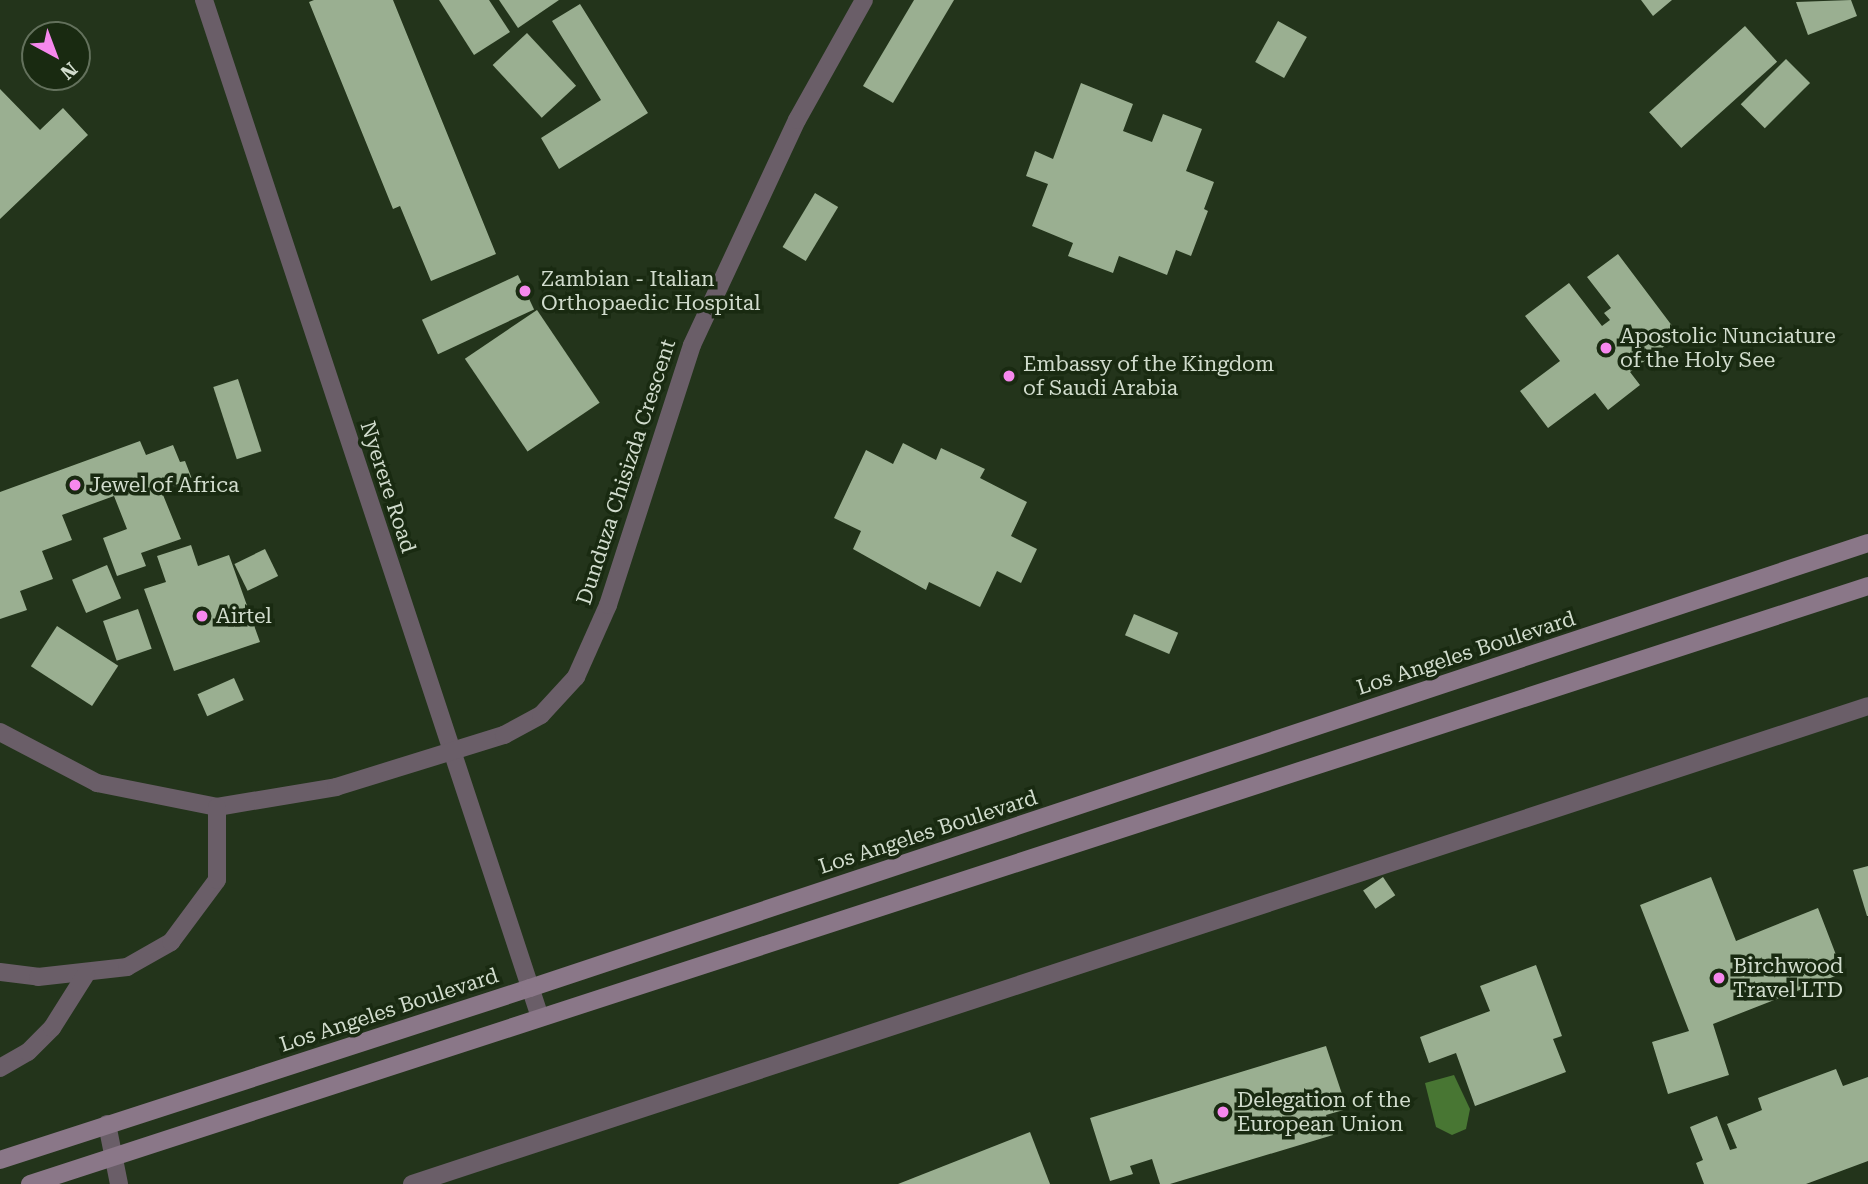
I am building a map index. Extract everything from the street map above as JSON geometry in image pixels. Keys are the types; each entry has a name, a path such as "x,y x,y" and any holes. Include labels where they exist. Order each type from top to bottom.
{"main road":[{"name":"Los Angeles Boulevard","path":"0,1160 530,988 1868,543"},
{"path":"30,1184 1868,586"}],"street":[{"name":"Nyerere Road","path":"204,0 540,1017"},
{"name":"Dunduza Chisizda Crescent","path":"217,807 336,787 504,736 541,715 576,677 608,605 692,345 797,120 864,0"},
{"path":"412,1184 1868,706"},
{"path":"0,732 97,783 217,807 217,880 171,942 127,967 86,974 38,977 0,972"},
{"path":"0,1068 28,1052 52,1028 86,974"},
{"path":"107,1125 118,1184"}],"shaded area":[{"path":"1454,1075 1470,1109 1466,1129 1452,1135 1436,1127 1425,1083"}],"building":[{"path":"393,0 496,254 431,281 400,206 393,209 309,2"},
{"path":"439,0 489,0 510,32 474,55"},
{"path":"499,0 559,0 518,28"},
{"path":"914,0 954,0 893,103 863,86"},
{"path":"1641,0 1672,0 1653,16"},
{"path":"1851,0 1857,16 1808,35 1796,2"},
{"path":"580,4 648,113 559,169 541,138 601,100 552,21"},
{"path":"1278,21 1307,37 1284,78 1255,62"},
{"path":"1745,26 1777,62 1681,148 1649,112"},
{"path":"527,33 576,86 542,118 493,65"},
{"path":"1786,59 1810,83 1765,128 1741,104"},
{"path":"1081,83 1133,104 1123,131 1152,142 1163,114 1202,129 1186,171 1214,182 1204,209 1208,211 1191,256 1176,250 1167,275 1119,256 1113,273 1068,256 1073,243 1032,226 1048,184 1026,176 1035,151 1053,159"},
{"path":"0,89 40,130 63,108 88,135 0,219"},
{"path":"815,193 838,207 806,261 783,247"},
{"name":"Apostolic Nunciature of the Holy See","path":"1618,254 1679,335 1630,372 1640,385 1608,410 1595,393 1548,428 1520,391 1560,361 1525,316 1569,283 1602,326 1610,320 1604,313 1611,308 1587,277"},
{"path":"518,275 534,309 438,354 422,320"},
{"path":"537,310 600,403 528,452 465,359"},
{"path":"238,379 261,451 237,459 213,387"},
{"path":"140,441 146,455 173,445 180,462 185,461 192,479 161,490 181,539 141,553 146,566 117,576 103,538 127,529 114,496 62,515 72,540 42,551 53,579 20,591 27,610 0,619 0,492"},
{"path":"903,443 936,460 941,448 985,469 980,478 1027,502 1011,536 1037,549 1021,583 997,571 980,607 929,582 926,590 853,549 861,531 834,518 866,450 893,464"},
{"name":"Airtel","path":"191,545 198,566 229,555 260,642 174,671 144,589 166,582 157,556"},
{"path":"265,549 278,576 248,591 234,564"},
{"path":"107,565 121,598 86,613 72,580"},
{"path":"138,609 152,649 117,661 103,621"},
{"path":"1134,614 1178,633 1169,654 1125,635"},
{"path":"57,626 118,666 92,706 31,666"},
{"path":"234,678 244,700 207,716 197,694"},
{"path":"1868,866 1868,916 1867,916 1853,870"},
{"path":"1383,877 1395,895 1375,909 1363,890"},
{"path":"1711,877 1736,941 1818,908 1843,973 1713,1024 1729,1075 1668,1094 1652,1042 1689,1031 1640,905"},
{"path":"1536,965 1562,1036 1553,1039 1566,1072 1475,1106 1456,1053 1429,1063 1420,1037 1490,1011 1480,986"},
{"name":"Delegation of the European Union","path":"1326,1046 1347,1109 1326,1115 1333,1135 1170,1184 1160,1184 1152,1159 1130,1166 1133,1174 1110,1181 1090,1118"},
{"path":"1836,1069 1843,1086 1868,1077 1868,1161 1806,1184 1704,1184 1696,1163 1703,1160 1690,1127 1717,1116 1730,1150 1737,1148 1727,1124 1762,1110 1758,1098"},
{"path":"1030,1132 1050,1184 898,1184"}],"place":[{"name":"Zambian - Italian Orthopaedic Hospital","path":"525,291"},
{"name":"Apostolic Nunciature of the Holy See","path":"1606,348"},
{"name":"Embassy of the Kingdom of Saudi Arabia","path":"1009,376"},
{"name":"Jewel of Africa","path":"75,485"},
{"name":"Airtel","path":"202,616"},
{"name":"Birchwood Travel LTD","path":"1719,978"},
{"name":"Delegation of the European Union","path":"1223,1112"}]}
